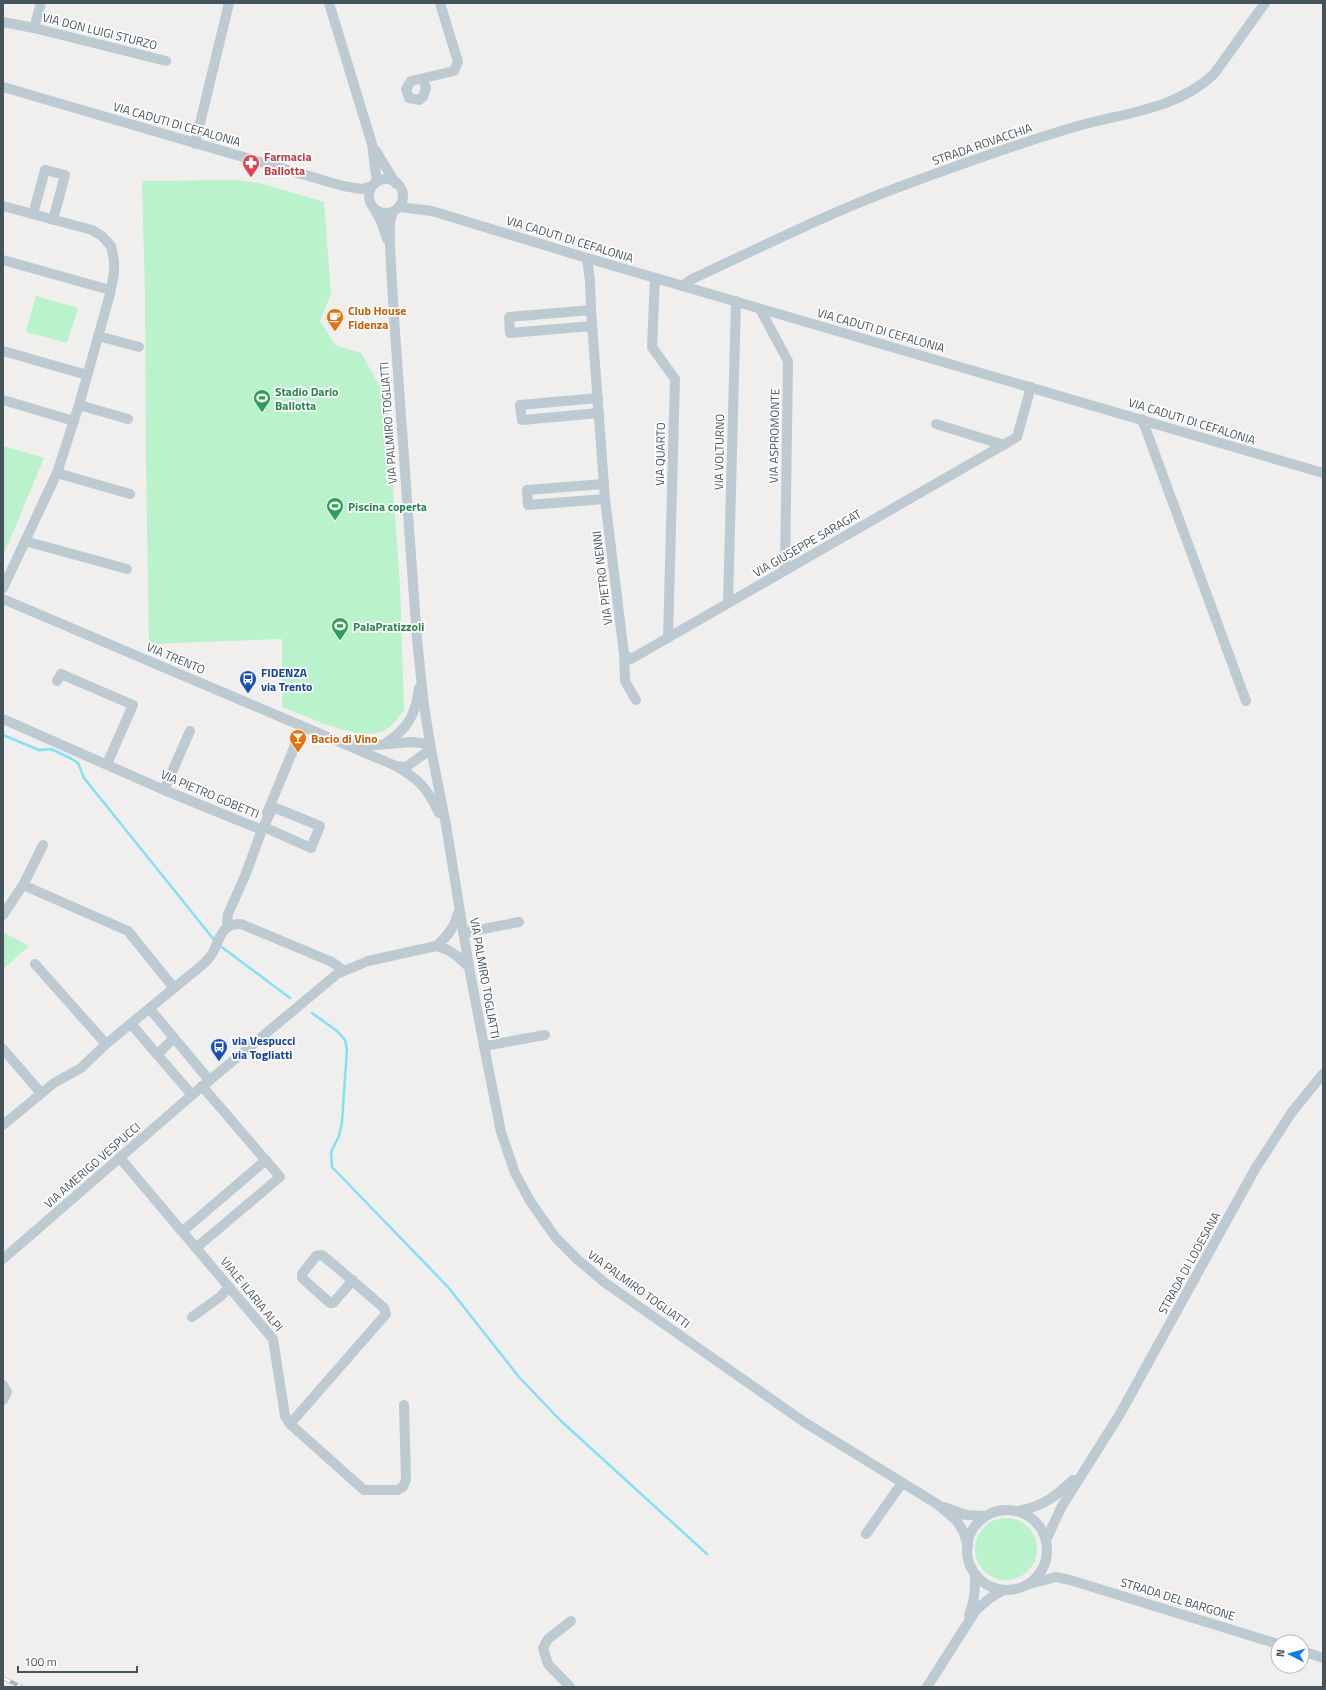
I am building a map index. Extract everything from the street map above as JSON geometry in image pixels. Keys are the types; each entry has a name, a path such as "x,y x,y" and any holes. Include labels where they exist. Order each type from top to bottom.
{"street":[{"path":"34,28 41,3"},
{"path":"195,144 229,3"},
{"path":"329,3 372,144 375,184 369,194 373,207 384,213 396,209"},
{"path":"423,78 454,71 458,62 440,3"},
{"name":"STRADA ROVACCHIA","path":"682,286 692,279 820,220 898,187 1036,138 1178,99 1204,84 1214,74 1266,3"},
{"name":"VIA DON LUIGI STURZO","path":"3,22 34,28 166,61"},
{"name":"VIA CADUTI DI CEFALONIA","path":"3,87 343,186 362,189 375,184"},
{"path":"372,144 402,194"},
{"path":"33,214 44,170 65,176 53,220"},
{"path":"375,184 387,180 396,184"},
{"name":"VIA CADUTI DI CEFALONIA","path":"343,186 361,196 373,207"},
{"name":"VIA CADUTI DI CEFALONIA","path":"402,194 432,211 587,258 1323,473"},
{"name":"VIA PALMIRO TOGLIATTI","path":"402,194 401,203 390,221 390,247 409,534 421,675 430,747 446,825 469,968 501,1132 509,1156 530,1201 556,1238 577,1259 604,1282 804,1422 937,1504"},
{"path":"3,206 92,230 102,236 110,246 114,260 114,273 98,336 79,405 57,473 3,588"},
{"name":"VIA PALMIRO TOGLIATTI","path":"373,207 381,220 390,247"},
{"name":"VIA CADUTI DI CEFALONIA","path":"396,209 432,211"},
{"name":"VIA PIETRO NENNI","path":"587,258 590,281 605,499 624,654 625,680 636,700"},
{"path":"3,260 110,290"},
{"name":"VIA QUARTO","path":"655,278 652,347 675,379 668,638"},
{"name":"VIA VOLTURNO","path":"728,603 736,302"},
{"name":"VIA ASPROMONTE","path":"760,308 788,361 785,570"},
{"path":"591,310 509,317 510,333 592,326"},
{"path":"98,336 139,347"},
{"path":"3,351 87,375"},
{"name":"VIA GIUSEPPE SARAGAT","path":"624,654 631,659 1017,437 1031,387"},
{"path":"598,398 520,405 522,420 599,413"},
{"path":"3,400 74,421"},
{"path":"79,405 128,418"},
{"path":"1142,419 1246,701"},
{"path":"936,424 1004,445"},
{"path":"57,473 130,494"},
{"path":"604,484 527,490 527,495 528,505 605,499"},
{"path":"25,541 127,569"},
{"name":"VIA TRENTO","path":"4,601 396,766 417,778 434,803 446,825"},
{"path":"57,681 61,674 133,705 107,764"},
{"name":"VIA TRENTO","path":"383,744 398,736 415,712 421,675"},
{"name":"VIA PIETRO GOBETTI","path":"3,719 164,790 262,829 245,876 228,914 228,927"},
{"path":"262,829 301,731"},
{"path":"164,790 190,732"},
{"name":"VIA TRENTO","path":"338,742 364,746 405,742 430,747"},
{"path":"396,766 406,767 430,747"},
{"path":"273,808 320,826 311,848 262,829 273,808"},
{"path":"3,916 23,884 43,845"},
{"path":"23,884 128,931 174,988"},
{"name":"VIA AMERIGO VESPUCCI","path":"5,1254 329,980 343,970 368,961 436,946 444,940 453,928 459,908"},
{"path":"444,940 456,937 460,938 519,922"},
{"path":"3,1124 54,1083 81,1068 106,1044 205,963 215,949 223,931 228,927 241,924 332,962 343,970"},
{"path":"448,950 458,947 464,937"},
{"path":"436,946 448,950 457,956 469,968"},
{"path":"35,964 106,1044"},
{"path":"150,1009 174,1038 206,1083 280,1177 197,1247"},
{"path":"131,1024 192,1095"},
{"path":"484,1046 545,1035"},
{"path":"158,1054 174,1038"},
{"path":"3,1049 41,1093"},
{"name":"STRADA DI LODESANA","path":"1085,1469 1120,1414 1256,1169 1292,1112 1323,1074"},
{"name":"VIALE ILARIA ALPI","path":"120,1158 197,1247 273,1339 285,1416 290,1424 364,1490 397,1490 403,1487 406,1479 404,1405"},
{"path":"183,1231 266,1160"},
{"path":"290,1424 385,1317 386,1310 353,1280 322,1254 316,1256 302,1274 302,1278 330,1303 333,1303 353,1280"},
{"path":"192,1317 220,1297 229,1287"},
{"path":"3,1386 7,1392 3,1400"},
{"path":"1019,1511 1040,1505 1053,1498 1085,1469"},
{"path":"1046,1540 1062,1506 1085,1469"},
{"path":"866,1534 902,1482"},
{"path":"937,1504 966,1515 985,1516 1002,1510 1019,1511 1027,1514 1039,1525 1046,1540 1047,1553 1051,1566 1056,1573 1070,1580"},
{"path":"937,1504 957,1521 963,1531 968,1546 969,1561 976,1574 988,1585 1004,1590 1017,1589 1029,1584 1056,1577 1070,1580"},
{"path":"968,1546 973,1529 985,1516"},
{"path":"1029,1584 1042,1570 1047,1553"},
{"path":"962,1630 972,1607 975,1593 976,1574"},
{"name":"STRADA DEL BARGONE","path":"1070,1580 1270,1642"},
{"path":"928,1687 962,1630 976,1610 990,1598 1004,1590"},
{"path":"570,1687 548,1664 543,1648 548,1639 571,1621"},
{"path":"1310,1654 1323,1658"}],"green space":[{"path":"237,180 263,184 324,202 331,294 320,321 335,345 361,353 387,399 400,586 404,710 392,725 383,731 361,733 347,731 282,707 282,639 149,644 145,295 142,181"},
{"path":"36,296 78,308 67,343 26,332"},
{"path":"3,446 44,458 3,556"},
{"path":"3,932 29,946 3,969"},
{"path":"1006,1518 1018,1521 1028,1527 1034,1537 1037,1549 1034,1561 1028,1571 1018,1577 1006,1580 994,1577 984,1571 978,1561 975,1549 978,1537 984,1527 994,1521"}],"waterway":[{"path":"3,735 39,750 51,749 78,763 84,778 215,941"},
{"path":"219,945 290,998"},
{"path":"312,1013 337,1031 345,1040 347,1049 342,1122 339,1136 331,1152 332,1167 448,1287 519,1377 561,1421 707,1554"}],"railway":[{"path":"3,1678 22,1687"}],"place":[{"name":"Farmacia Ballotta","path":"251,178"},
{"name":"Club House Fidenza","path":"335,332"},
{"name":"Stadio Dario Ballotta","path":"262,413"},
{"name":"Piscina coperta","path":"335,521"},
{"name":"PalaPratizzoli","path":"340,641"},
{"name":"FIDENZA via Trento","path":"248,694"},
{"name":"Bacio di Vino","path":"298,753"},
{"name":"via Vespucci via Togliatti","path":"219,1062"}]}
